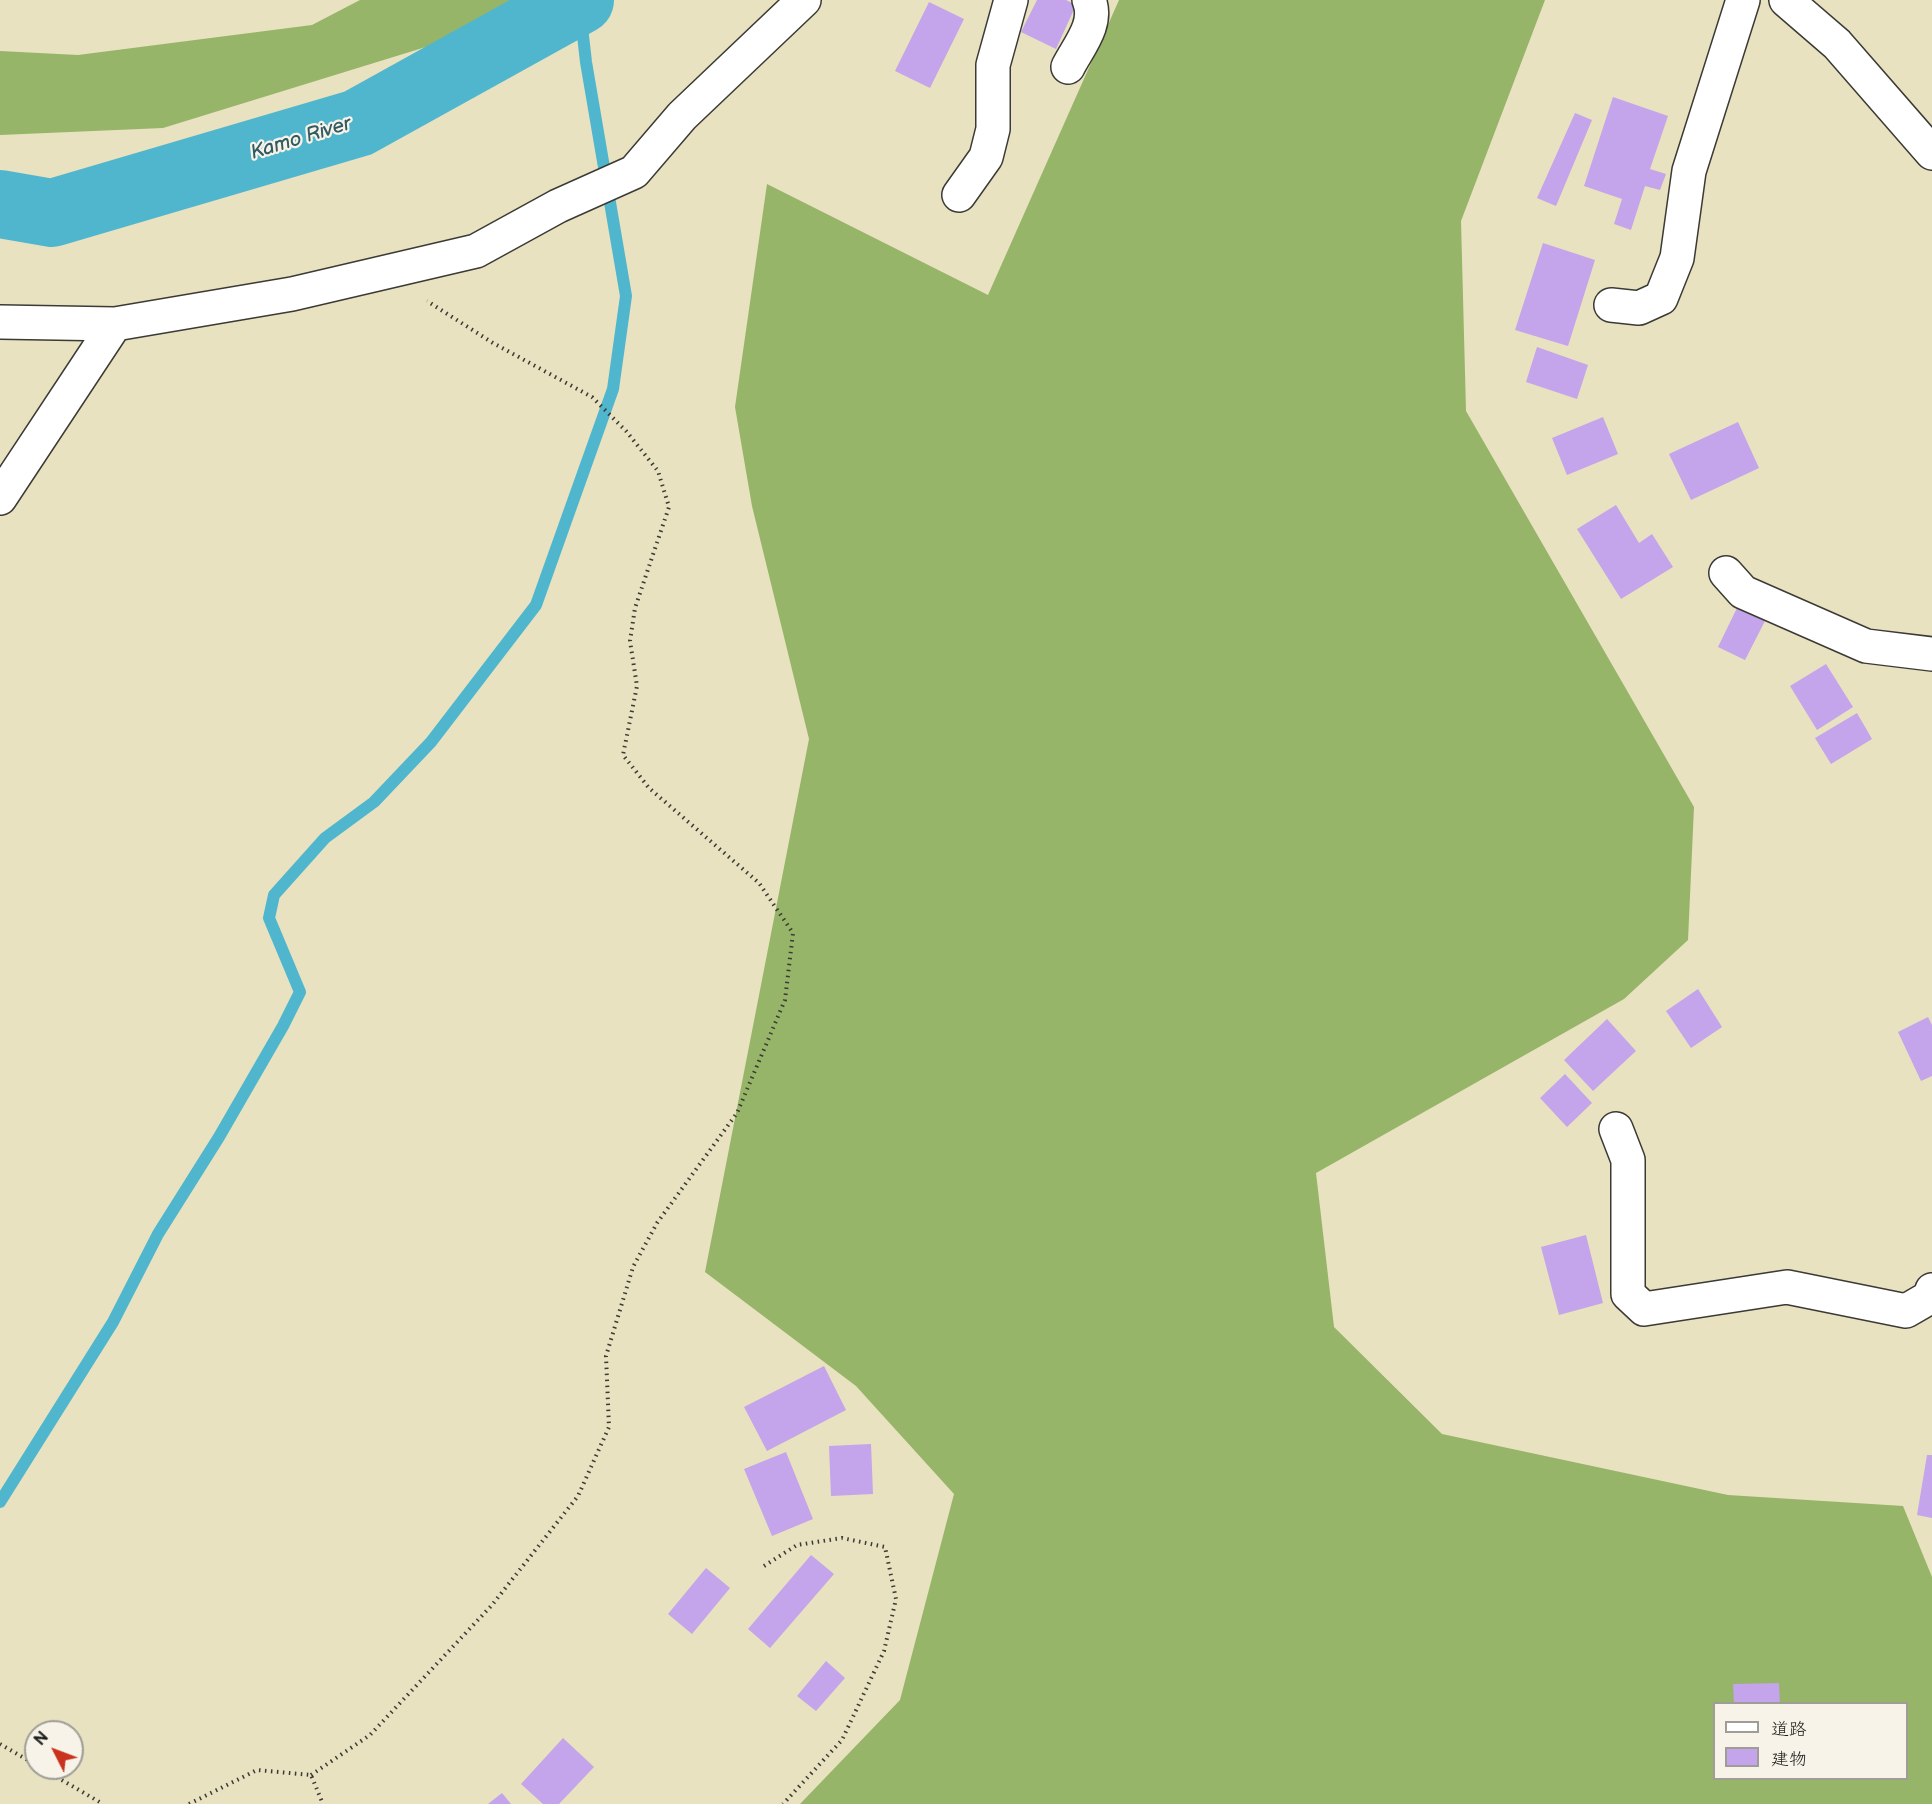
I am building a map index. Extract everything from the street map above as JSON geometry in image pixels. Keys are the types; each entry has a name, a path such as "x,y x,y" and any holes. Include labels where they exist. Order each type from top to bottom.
{"street":[{"path":"0,322 116,324 292,294 476,251 558,206 634,172 682,117 804,0"},
{"path":"959,195 986,157 993,129 993,65 1011,0"},
{"path":"1068,67 1089,31 1092,7 1089,0"},
{"path":"1611,305 1639,308 1661,298 1677,258 1689,171 1743,0"},
{"path":"1786,0 1837,44 1932,153"},
{"path":"0,498 116,324"},
{"path":"1726,573 1743,592 1866,646 1932,654"},
{"path":"1616,1128 1628,1160 1628,1294 1644,1309 1787,1287 1906,1311 1930,1297 1932,1290"}],"path":[{"path":"189,1804 257,1770 311,1775 370,1735 492,1605 578,1496 609,1427 606,1356 633,1267 657,1223 737,1113 785,1000 793,933 759,883 649,788 623,755 637,686 630,641 635,608 669,507 658,471 626,431 592,396 493,343 384,273"},
{"path":"764,1566 796,1545 842,1538 885,1547 896,1599 884,1651 842,1740 783,1804"},
{"path":"0,1744 24,1758"},
{"path":"311,1775 323,1804"},
{"path":"62,1780 103,1804"}],"green space":[{"path":"360,0 520,0 455,38 163,128 0,135 0,51 78,55 312,25"},
{"path":"1119,0 1545,0 1461,221 1466,411 1694,807 1688,940 1624,999 1316,1173 1334,1327 1442,1434 1728,1495 1903,1506 1932,1577 1932,1804 800,1804 900,1700 954,1494 856,1386 705,1272 809,739 752,506 735,407 767,184 988,295"}],"building":[{"path":"1037,0 1066,0 1076,5 1056,49 1021,32"},
{"path":"929,2 964,19 930,88 895,71"},
{"path":"1613,97 1668,116 1650,169 1666,174 1660,190 1645,186 1631,230 1614,224 1622,199 1584,186"},
{"path":"1575,113 1592,120 1556,206 1537,198"},
{"path":"1543,243 1595,260 1568,346 1515,330"},
{"path":"1537,347 1588,365 1577,399 1526,382"},
{"path":"1603,417 1618,454 1567,475 1552,438"},
{"path":"1738,422 1759,468 1691,500 1669,454"},
{"path":"1616,505 1639,543 1652,534 1673,567 1621,599 1577,529"},
{"path":"1737,608 1765,621 1745,660 1718,647"},
{"path":"1826,664 1853,707 1817,730 1790,686"},
{"path":"1857,713 1872,739 1831,764 1815,738"},
{"path":"1698,989 1722,1027 1691,1048 1666,1011"},
{"path":"1928,1017 1932,1025 1932,1076 1921,1081 1898,1032"},
{"path":"1607,1019 1636,1051 1593,1091 1564,1060"},
{"path":"1565,1074 1592,1103 1567,1127 1540,1098"},
{"path":"1586,1235 1603,1303 1559,1315 1541,1247"},
{"path":"824,1366 846,1410 767,1451 744,1407"},
{"path":"871,1444 873,1494 831,1496 829,1446"},
{"path":"786,1452 813,1519 772,1536 744,1469"},
{"path":"1927,1455 1932,1455 1932,1518 1917,1515"},
{"path":"811,1555 834,1574 770,1648 748,1629"},
{"path":"706,1568 730,1588 692,1634 668,1614"},
{"path":"826,1661 845,1678 816,1711 797,1696"},
{"path":"1779,1683 1780,1702 1734,1702 1733,1684"},
{"path":"563,1738 594,1767 559,1804 543,1804 521,1784"},
{"path":"502,1793 511,1804 488,1804"}],"waterway":[{"name":"Kamo River","path":"0,204 52,213 358,123 580,0"},
{"path":"0,1502 113,1322 158,1234 219,1137 300,992 269,918 274,895 325,838 374,802 431,742 536,605 613,389 626,296 586,62 579,1"}]}
